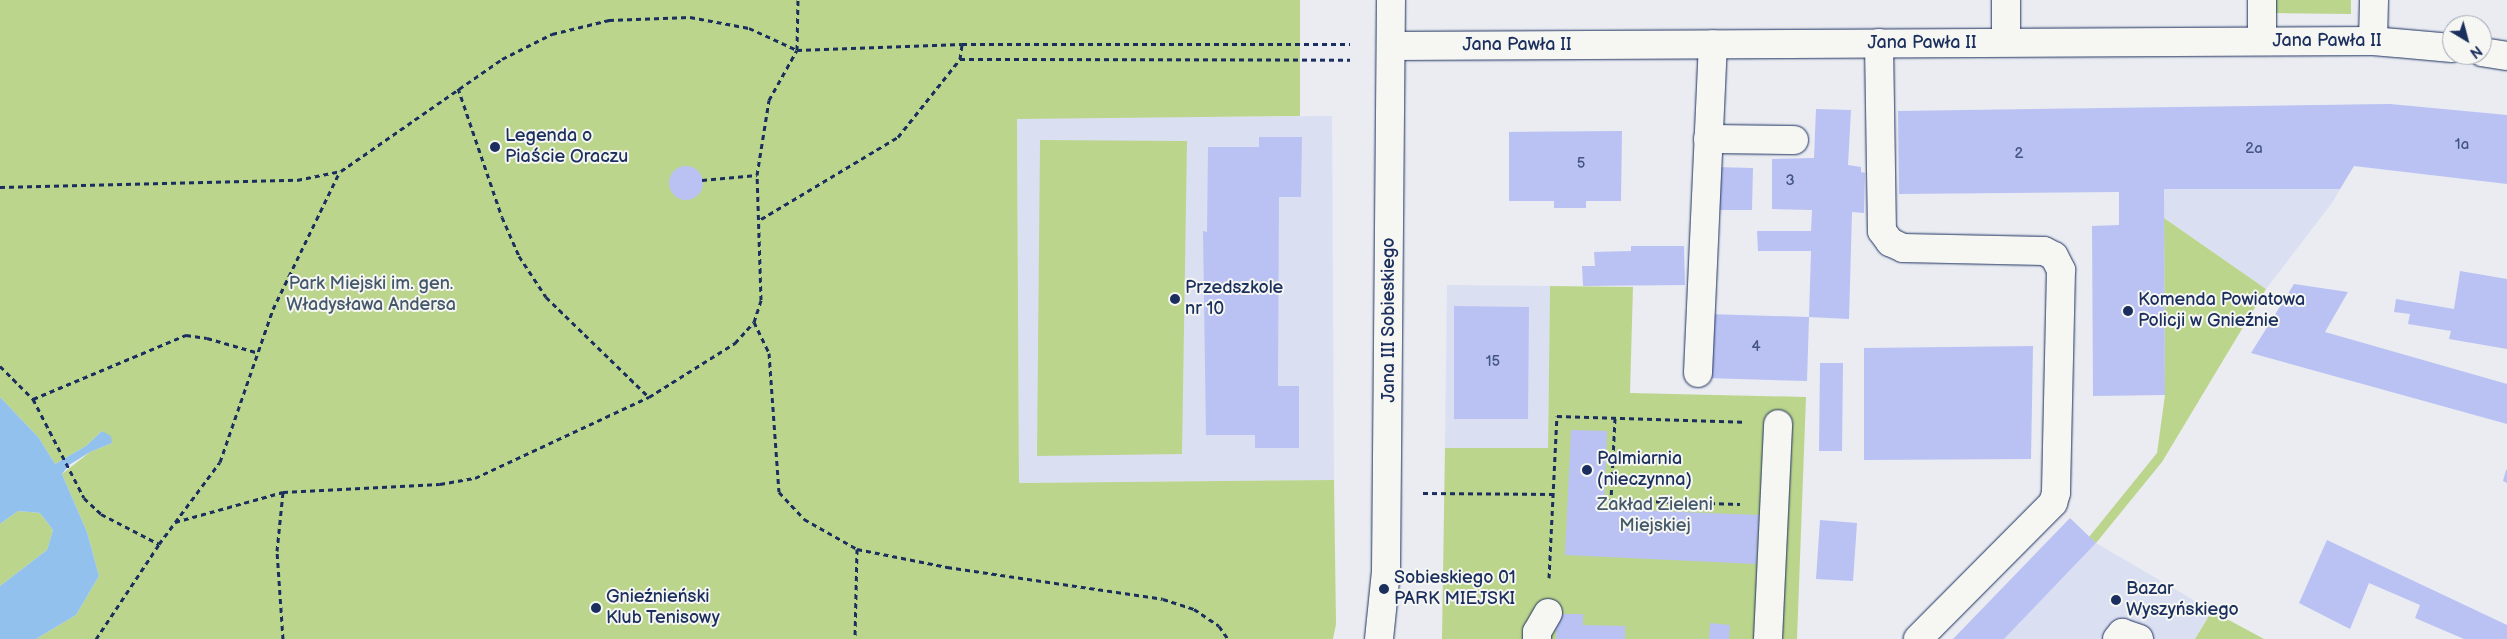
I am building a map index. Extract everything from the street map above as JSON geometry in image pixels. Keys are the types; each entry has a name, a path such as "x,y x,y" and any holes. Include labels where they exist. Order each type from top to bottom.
{"street":[{"name":"Jana III Sobieskiego","path":"1379,639 1386,571 1391,0"},
{"path":"2006,0 2006,42"},
{"path":"2262,0 2262,41"},
{"path":"2373,41 2374,0"},
{"name":"Jana Pawła II","path":"1391,46 2373,41 2442,47"},
{"path":"1698,373 1713,44"},
{"path":"1879,44 1882,231 1890,242 1903,248 2044,250 2054,256 2061,270 2056,493 2052,503 1918,639"},
{"path":"2492,54 2507,56"},
{"path":"1708,140 1794,140"},
{"path":"1768,639 1778,424"},
{"path":"1537,639 1537,632 1548,613"},
{"path":"2117,639 2122,633 2139,639"}],"path":[{"path":"174,522 283,492 440,484 474,478 649,397 735,343 754,322 761,300 760,219 757,175 769,100 797,50 798,0"},
{"path":"0,187 297,180 341,171 502,59 552,34 609,20 690,17 749,28 797,50 962,44 1350,44"},
{"path":"760,219 898,137 960,60 962,44"},
{"path":"960,60 1350,60"},
{"path":"458,88 502,217 519,256 546,297 649,397"},
{"path":"96,639 174,522 220,462 260,353 273,309 312,223 341,171"},
{"path":"702,180 757,175"},
{"path":"754,322 769,353 779,492 804,519 858,549 947,566 1163,599 1194,608 1219,626 1228,639"},
{"path":"33,399 186,335 208,338 260,353"},
{"path":"0,366 33,399 71,478 84,498 101,514 159,544"},
{"path":"1548,613 1557,416 1778,424"},
{"path":"1615,418 1611,500 1774,505"},
{"path":"283,492 278,551 283,639"},
{"path":"1423,493 1553,494"},
{"path":"855,639 858,549"}],"shaded area":[{"path":"2390,104 2332,203 2266,289 2164,218 2163,108"},
{"name":"Przedszkole nr 10","path":"1332,116 1334,480 1019,483 1017,118"},
{"path":"1447,285 1550,286 1548,449 1445,448"},
{"name":"Bazar Wyszyńskiego","path":"2096,543 2212,611 2195,639 2004,639"}],"green space":[{"name":"Park Miejski im. gen. Władysława Andersa","path":"0,0 1300,0 1300,116 1017,119 1019,483 1334,480 1336,624 1333,639 36,639 76,615 99,576 87,532 62,474 90,452 112,443 102,431 86,446 55,464 39,438 0,397"},
{"path":"2275,0 2351,0 2351,14 2276,13"},
{"path":"1040,140 1187,141 1182,454 1037,456"},
{"path":"2164,218 2266,289 2162,462 2096,543 2089,537 2157,453 2165,395"},
{"name":"Zakład Zieleni Miejskiej","path":"1550,286 1633,287 1630,393 1806,397 1797,639 1442,639 1445,448 1548,448"},
{"path":"18,511 40,513 53,530 47,550 0,586 0,524"},
{"path":"2212,611 2264,639 2195,639"}],"water":[{"path":"0,397 39,438 55,464 86,446 102,431 111,436 112,443 90,452 69,465 62,474 87,532 99,576 76,615 36,639 0,639 0,586 47,550 53,530 40,513 18,511 0,524"}],"building":[{"path":"2390,104 2507,115 2507,184 2354,166 2340,189 2164,189 2165,395 2093,396 2092,226 2119,225 2119,192 1899,194 1898,111"},
{"path":"1816,109 1851,110 1848,165 1861,167 1861,172 1865,173 1864,213 1852,212 1849,319 1809,317 1811,251 1758,251 1757,231 1811,231 1812,210 1772,209 1772,159 1814,158"},
{"path":"1622,131 1621,201 1586,201 1586,208 1554,208 1554,201 1509,201 1509,132"},
{"path":"1259,137 1302,137 1301,197 1279,197 1278,386 1299,386 1299,448 1255,448 1255,435 1206,435 1203,231 1207,232 1208,147 1259,147"},
{"path":"686,166 698,171 703,183 698,195 686,200 674,195 669,183 674,171"},
{"path":"1714,167 1753,168 1752,210 1713,210"},
{"path":"1631,246 1684,246 1685,285 1583,286 1582,266 1595,266 1594,252 1631,251"},
{"path":"2460,271 2507,279 2507,349 2449,339 2451,331 2408,324 2410,314 2394,312 2396,299 2454,309"},
{"path":"2294,284 2348,292 2325,332 2507,384 2507,424 2251,353"},
{"path":"1454,306 1529,307 1528,419 1454,419"},
{"path":"1708,314 1809,317 1807,381 1706,378"},
{"path":"2033,346 2031,459 1864,460 1864,348"},
{"path":"1820,363 1843,363 1842,451 1819,451"},
{"name":"Palmiarnia (nieczynna)","path":"1571,430 1607,431 1604,509 1759,515 1756,564 1565,555"},
{"path":"2507,470 2507,483 2503,481"},
{"path":"2070,518 2096,543 2004,639 1953,639"},
{"path":"1820,520 1857,523 1853,581 1816,579"},
{"path":"2327,540 2507,625 2507,639 2464,639 2415,618 2420,605 2369,583 2350,629 2299,603"},
{"path":"1556,614 1583,614 1583,625 1625,626 1625,639 1556,639"},
{"path":"1710,623 1730,625 1729,639 1709,639"}],"place":[{"name":"Legenda o Piaście Oraczu","path":"495,147"},
{"name":"Przedszkole nr 10","path":"1175,299"},
{"name":"Komenda Powiatowa Policji w Gnieźnie","path":"2128,311"},
{"name":"Palmiarnia (nieczynna)","path":"1587,470"},
{"name":"Sobieskiego 01 PARK MIEJSKI","path":"1384,589"},
{"name":"Bazar Wyszyńskiego","path":"2116,600"},
{"name":"Gnieźnieński Klub Tenisowy","path":"596,608"}]}
